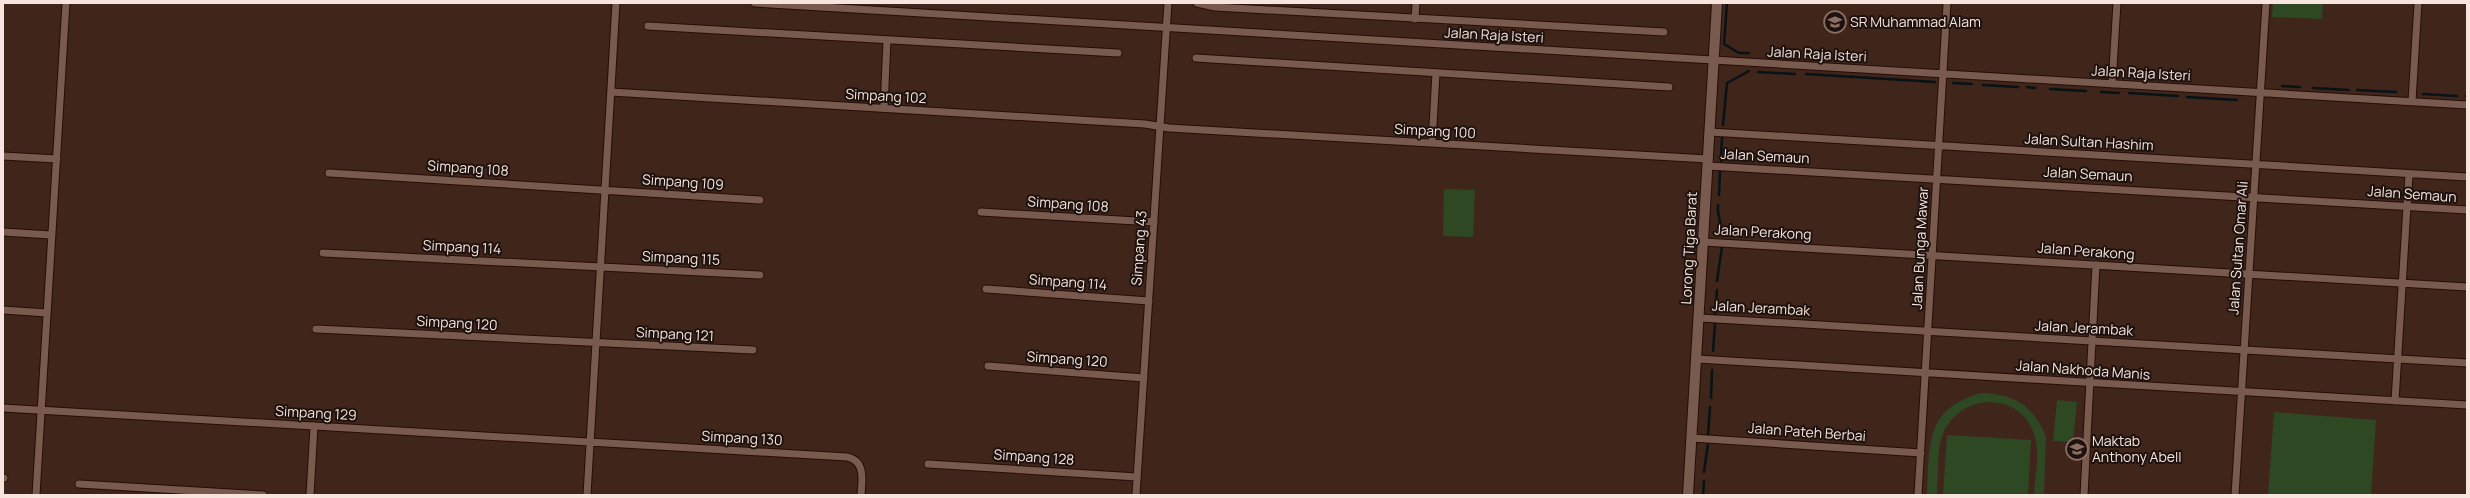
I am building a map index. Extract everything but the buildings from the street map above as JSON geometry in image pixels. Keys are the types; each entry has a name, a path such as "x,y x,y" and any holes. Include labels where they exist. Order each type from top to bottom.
{"main road":[{"name":"Lorong Tiga Barat","path":"1688,495 1700,318 1716,3"}],"street":[{"path":"36,495 66,3"},
{"path":"587,495 616,3"},
{"name":"Jalan Raja Isteri","path":"755,3 1166,29 2467,105"},
{"name":"Simpang 43","path":"1136,495 1168,3"},
{"path":"1197,3 1215,7 1664,32"},
{"path":"1415,19 1416,3"},
{"name":"Jalan Bunga Mawar","path":"1918,495 1948,3"},
{"path":"2112,84 2117,3"},
{"name":"Jalan Sultan Omar Ali","path":"2235,495 2266,3"},
{"path":"2412,101 2418,3"},
{"path":"648,26 1118,53"},
{"path":"884,108 888,40"},
{"path":"1196,58 1669,87"},
{"path":"1432,143 1436,73"},
{"name":"Simpang 102","path":"611,92 884,108 1160,127"},
{"name":"Simpang 100","path":"1160,127 1432,143 1708,163"},
{"name":"Jalan Sultan Hashim","path":"1710,132 2467,177"},
{"path":"3,156 57,159"},
{"name":"Jalan Semaun","path":"1708,163 2467,210"},
{"name":"Simpang 108","path":"329,173 605,190"},
{"path":"2395,401 2409,174"},
{"name":"Simpang 109","path":"605,190 760,200"},
{"name":"Simpang 108","path":"981,212 1154,222"},
{"path":"3,232 51,235"},
{"name":"Jalan Perakong","path":"1704,242 2467,287"},
{"name":"Simpang 114","path":"323,253 600,267"},
{"path":"2084,495 2096,265"},
{"name":"Simpang 115","path":"600,267 760,275"},
{"name":"Simpang 114","path":"986,289 1149,301"},
{"path":"3,310 47,313"},
{"name":"Jalan Jerambak","path":"1700,318 2467,363"},
{"name":"Simpang 120","path":"316,329 596,343"},
{"name":"Simpang 121","path":"596,343 753,350"},
{"name":"Jalan Nakhoda Manis","path":"1697,359 2242,393 2467,404"},
{"name":"Simpang 120","path":"988,366 1144,378"},
{"path":"3,408 41,411"},
{"name":"Simpang 129","path":"41,411 590,442"},
{"path":"310,495 314,426"},
{"name":"Jalan Pateh Berbai","path":"1692,438 1921,452"},
{"name":"Simpang 130","path":"590,442 852,458 861,468 861,495"},
{"name":"Simpang 128","path":"928,464 1137,477"},
{"path":"79,484 263,495"}],"green space":[{"path":"2273,3 2323,3 2322,19 2272,17"},
{"path":"1444,189 1475,190 1473,237 1443,236"},
{"path":"1981,393 2004,396 2021,403 2035,416 2041,425 2046,436 2044,495 2034,495 2037,446 2033,431 2025,417 2013,408 2000,403 1986,402 1959,412 1949,423 1940,443 1937,495 1927,495 1930,445 1934,431 1940,419 1949,409 1962,400"},
{"path":"2057,400 2077,402 2073,442 2053,441"},
{"path":"2274,412 2376,420 2371,495 2268,495"},
{"path":"1947,435 2031,440 2028,495 1943,495"}],"waterway":[{"path":"1727,3 1724,44 1739,53 1749,53"},
{"path":"1723,125 1727,83 1749,71"},
{"path":"1758,72 1795,74"},
{"path":"1806,74 1935,82"},
{"path":"1953,83 1972,84"},
{"path":"1983,85 2018,87"},
{"path":"2282,86 2300,87"},
{"path":"2027,87 2035,88"},
{"path":"2313,88 2349,90"},
{"path":"2050,89 2086,91"},
{"path":"2357,90 2396,92"},
{"path":"2101,92 2119,93"},
{"path":"2129,93 2178,96"},
{"path":"2423,94 2457,96"},
{"path":"2187,97 2237,100"},
{"path":"1721,161 1722,138"},
{"path":"1719,195 1720,171"},
{"path":"1718,205 1723,236"},
{"path":"1717,281 1722,247"},
{"path":"1715,315 1717,290"},
{"path":"1713,351 1715,324"},
{"path":"1711,398 1712,370"},
{"path":"1708,436 1710,407"},
{"path":"1704,472 1708,444"},
{"path":"1703,495 1704,481"}],"place":[{"name":"SR Muhammad Alam","path":"1835,22"},
{"name":"Maktab Anthony Abell","path":"2077,449"}]}
